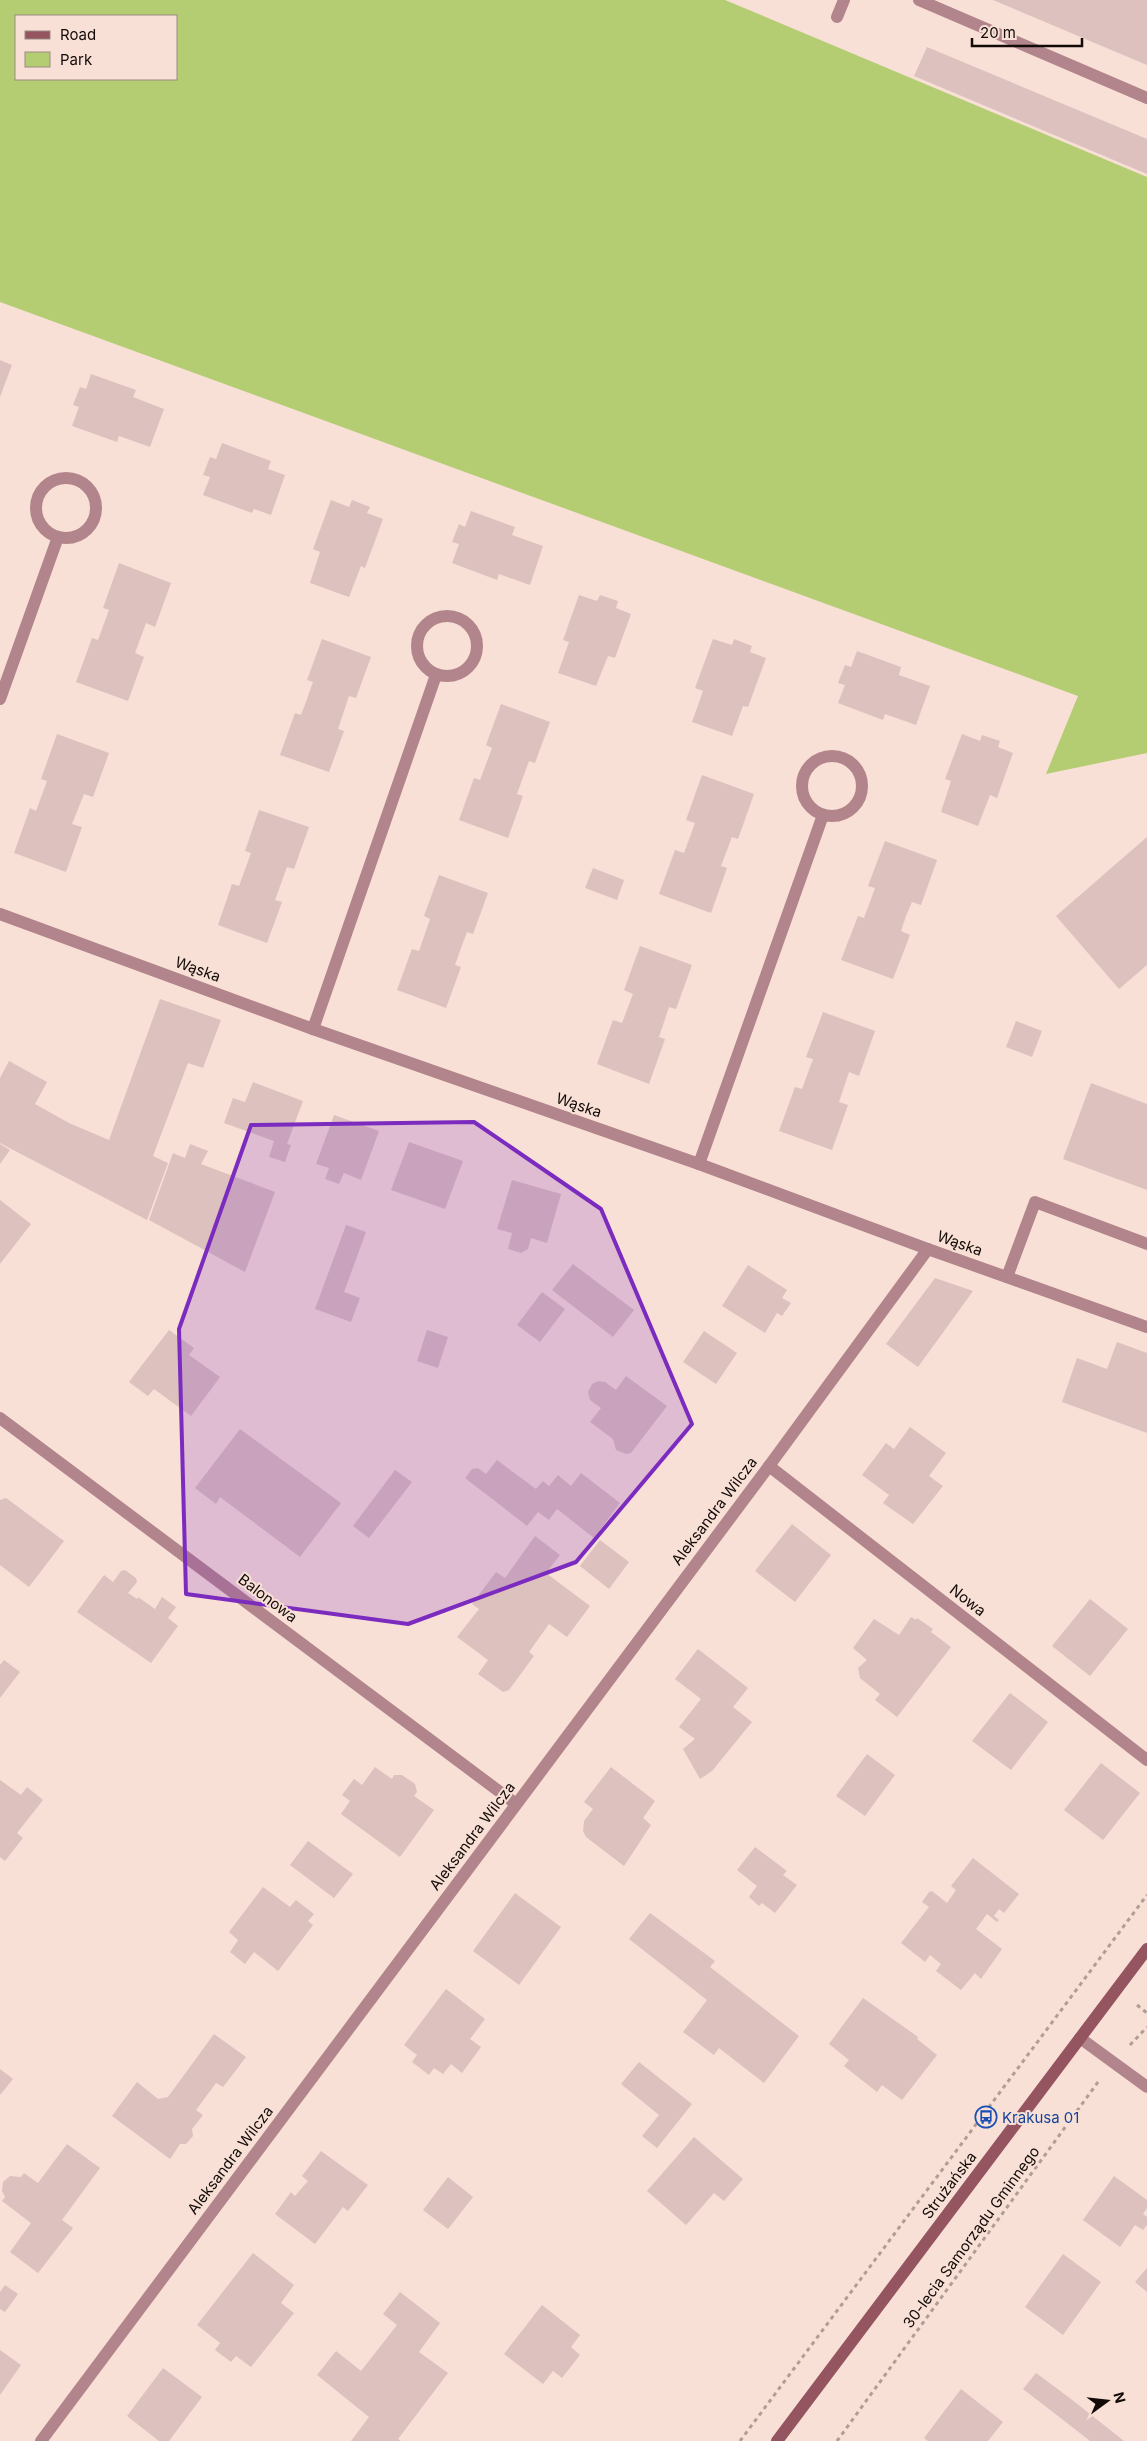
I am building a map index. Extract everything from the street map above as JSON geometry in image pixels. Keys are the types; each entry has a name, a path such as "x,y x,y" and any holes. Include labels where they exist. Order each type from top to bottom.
{"main road":[{"name":"Strużańska","path":"777,2441 1147,1949"}],"street":[{"path":"837,17 844,0"},
{"path":"919,0 1147,98"},
{"path":"66,477 80,481 91,491 96,505 94,520 85,531 72,538 58,537 44,530 37,518 35,504 41,490 52,481 66,477"},
{"path":"0,700 58,537"},
{"path":"451,616 464,621 474,632 478,646 474,660 465,672 451,677 436,675 425,667 418,654 418,639 425,626 436,618 451,616"},
{"path":"312,1029 436,675"},
{"path":"833,756 847,760 858,770 862,784 860,799 851,810 837,816 823,815 810,808 803,795 802,781 808,767 820,758 833,756"},
{"path":"699,1164 823,815"},
{"name":"Wąska","path":"0,914 312,1029 699,1164 928,1249 1147,1327"},
{"path":"1007,1277 1036,1202 1147,1244"},
{"name":"Aleksandra Wilcza","path":"41,2441 769,1466 928,1249"},
{"name":"Balonowa","path":"0,1418 516,1804"},
{"name":"Nowa","path":"769,1466 1147,1760"},
{"path":"1080,2038 1147,2087"}],"path":[{"path":"740,2441 1147,1895"},
{"name":"30-lecia Samorządu Gminnego","path":"837,2441 1113,2062 1147,2027"}],"highlighted area":[{"path":"474,1122 601,1209 692,1424 576,1562 408,1624 186,1594 179,1329 251,1125"}],"green space":[{"path":"0,0 725,0 1147,177 1147,753 1046,774 1078,696 0,302"}],"building":[{"path":"993,0 1147,0 1147,65"},
{"path":"927,47 1147,139 1147,174 914,76"},
{"path":"0,360 12,365 0,397"},
{"path":"91,374 136,390 133,397 164,409 150,447 119,436 117,442 72,426 79,407 73,405 80,387 86,389"},
{"path":"222,443 271,461 268,469 285,475 271,515 254,509 252,513 203,495 210,477 203,475 210,457 216,459"},
{"path":"331,500 349,507 352,500 370,507 367,513 383,519 365,568 361,566 349,597 310,583 320,552 313,549"},
{"path":"471,511 515,527 512,535 543,546 530,585 499,574 497,580 452,563 459,544 452,542 459,524 465,527"},
{"path":"119,563 171,583 155,627 146,623 135,653 144,657 128,701 76,682 92,638 98,640 109,610 103,608"},
{"path":"579,595 597,601 600,595 618,601 616,608 631,614 615,658 608,656 596,686 558,673 569,642 563,640"},
{"path":"322,639 371,657 356,698 349,696 338,729 344,731 329,772 280,755 295,713 301,715 307,699 313,682 307,680"},
{"path":"713,639 732,645 734,639 752,646 750,652 766,658 748,707 743,706 732,736 692,722 703,691 695,688"},
{"path":"857,651 901,667 899,675 930,686 916,725 885,714 883,720 838,703 845,685 838,683 845,665 851,667"},
{"path":"501,704 550,722 535,763 529,761 517,794 523,796 508,838 459,820 474,778 480,780 492,748 486,745"},
{"path":"57,734 109,753 93,797 84,794 72,824 82,827 66,872 14,853 30,808 36,811 47,781 41,779"},
{"path":"962,734 980,741 982,735 1000,741 998,747 1013,753 997,798 990,795 978,826 941,812 951,781 945,779"},
{"path":"702,775 754,794 738,839 732,837 721,866 727,868 711,913 659,894 675,850 684,853 695,823 686,820"},
{"path":"259,810 309,827 294,869 287,867 275,900 282,902 267,943 218,925 232,884 239,886 251,853 245,851"},
{"path":"1147,837 1147,965 1119,989 1056,916"},
{"path":"885,841 937,860 921,905 912,902 906,916 901,931 910,935 893,979 841,960 858,916 864,918 875,888 868,886"},
{"path":"593,868 624,880 617,900 585,888"},
{"path":"439,875 488,893 473,934 467,932 461,948 455,965 461,967 446,1008 397,990 412,949 419,951 430,919 424,916"},
{"path":"640,946 692,965 676,1009 669,1007 659,1037 665,1039 649,1084 597,1064 613,1020 622,1023 633,994 624,990"},
{"path":"160,999 221,1020 203,1068 188,1063 153,1156 168,1163 147,1220 0,1143 0,1078 9,1061 47,1082 35,1104 69,1123 109,1140"},
{"path":"823,1012 875,1031 859,1076 849,1072 839,1102 848,1105 832,1150 779,1131 795,1087 802,1089 813,1059 806,1057"},
{"path":"1016,1021 1042,1031 1032,1057 1006,1047"},
{"path":"253,1082 303,1101 287,1144 291,1145 285,1162 269,1157 274,1141 224,1123 233,1098 245,1102"},
{"path":"1091,1083 1147,1104 1147,1190 1063,1159"},
{"path":"334,1115 379,1131 361,1180 344,1173 339,1184 325,1179 329,1168 316,1164"},
{"path":"409,1142 463,1161 445,1209 391,1190"},
{"path":"0,1144 10,1150 0,1164"},
{"path":"190,1144 208,1151 201,1164 275,1192 245,1272 149,1220 173,1153 185,1158"},
{"path":"512,1180 561,1194 547,1243 531,1238 528,1249 521,1253 508,1249 512,1233 497,1229"},
{"path":"0,1200 31,1224 0,1264"},
{"path":"346,1225 366,1232 344,1292 360,1298 351,1322 315,1309"},
{"path":"573,1264 634,1310 613,1337 552,1290"},
{"path":"748,1265 787,1290 782,1298 791,1303 782,1316 777,1313 765,1333 722,1306"},
{"path":"935,1278 973,1291 918,1367 886,1344"},
{"path":"542,1292 565,1309 540,1342 517,1325"},
{"path":"169,1330 194,1348 189,1355 220,1377 191,1416 154,1389 148,1396 129,1382"},
{"path":"427,1330 448,1337 438,1368 417,1361"},
{"path":"704,1331 737,1353 716,1384 683,1362"},
{"path":"1117,1342 1147,1353 1147,1433 1062,1402 1077,1358 1107,1369"},
{"path":"626,1376 667,1406 631,1453 626,1454 616,1450 613,1439 590,1422 601,1408 590,1400 588,1392 592,1384 598,1381 605,1382 616,1390"},
{"path":"910,1427 946,1453 929,1476 943,1486 913,1524 883,1503 889,1495 862,1475 886,1443 894,1449"},
{"path":"240,1429 341,1503 300,1557 220,1497 216,1504 195,1488"},
{"path":"497,1460 536,1489 543,1481 549,1486 558,1475 571,1486 581,1473 620,1503 594,1538 557,1509 549,1520 538,1512 527,1526 465,1478 472,1469 478,1468 486,1474"},
{"path":"395,1470 412,1482 369,1538 353,1526"},
{"path":"6,1498 64,1541 29,1587 0,1565 0,1500"},
{"path":"792,1524 831,1555 795,1602 755,1571"},
{"path":"535,1536 560,1555 546,1573 590,1606 567,1637 549,1624 529,1652 534,1656 509,1690 503,1692 478,1674 488,1660 457,1637 479,1609 472,1604 496,1572 505,1578"},
{"path":"600,1540 629,1562 609,1589 580,1566"},
{"path":"125,1570 136,1578 137,1582 128,1593 137,1599 138,1597 155,1609 162,1597 176,1607 168,1618 178,1626 151,1663 77,1612 104,1575 113,1582 121,1571"},
{"path":"1090,1599 1128,1629 1090,1676 1052,1646"},
{"path":"911,1617 916,1620 917,1618 933,1629 931,1632 951,1647 897,1717 875,1700 880,1694 860,1678 858,1668 867,1660 853,1648 874,1619 899,1635"},
{"path":"698,1649 748,1688 733,1707 752,1722 712,1771 700,1779 683,1749 695,1739 679,1727 701,1699 675,1679"},
{"path":"4,1660 20,1672 0,1698 0,1665"},
{"path":"1010,1693 1048,1722 1011,1770 972,1741"},
{"path":"867,1754 895,1775 865,1816 836,1796"},
{"path":"1101,1763 1140,1793 1103,1840 1064,1810"},
{"path":"375,1767 392,1779 394,1775 402,1775 415,1784 417,1792 414,1796 434,1810 400,1857 341,1814 350,1801 342,1795 354,1779 362,1785"},
{"path":"611,1767 655,1801 643,1818 651,1825 624,1866 586,1837 583,1831 584,1821 593,1809 584,1802"},
{"path":"0,1780 21,1795 27,1787 43,1800 17,1833 23,1838 5,1861 0,1857"},
{"path":"308,1841 353,1874 334,1898 290,1865"},
{"path":"755,1847 787,1871 783,1875 797,1885 775,1913 762,1903 759,1906 749,1897 757,1886 737,1870"},
{"path":"973,1858 1019,1894 1004,1913 999,1909 994,1916 999,1920 997,1922 987,1914 976,1929 1002,1949 981,1979 975,1973 961,1990 936,1971 941,1964 930,1955 925,1962 901,1943 929,1907 922,1902 929,1892 932,1891 947,1903 956,1890 951,1886"},
{"path":"263,1887 290,1907 296,1900 314,1914 308,1921 313,1925 278,1971 254,1952 245,1964 230,1952 238,1940 229,1932"},
{"path":"515,1893 561,1927 519,1985 473,1951"},
{"path":"650,1913 715,1961 710,1967 799,2036 764,2083 719,2048 714,2055 683,2032 707,2000 629,1939"},
{"path":"446,1989 485,2019 470,2039 481,2047 462,2073 451,2064 443,2074 434,2068 429,2075 412,2062 417,2055 404,2045"},
{"path":"863,1998 918,2037 917,2039 937,2055 902,2100 882,2085 877,2092 844,2066 849,2060 829,2044"},
{"path":"214,2034 246,2057 223,2087 216,2083 196,2110 203,2115 192,2129 193,2136 186,2144 180,2144 170,2159 112,2116 137,2082 158,2099 168,2097"},
{"path":"639,2062 692,2104 657,2148 642,2136 659,2115 621,2084"},
{"path":"0,2069 13,2079 0,2095"},
{"path":"694,2137 743,2179 724,2201 714,2193 686,2225 647,2191"},
{"path":"67,2144 100,2168 62,2220 73,2228 38,2273 10,2252 31,2223 2,2201 5,2197 2,2191 3,2182 10,2176 21,2177 24,2173 38,2183"},
{"path":"321,2151 368,2185 348,2211 343,2207 315,2244 275,2214 291,2192 295,2196 308,2181 302,2176"},
{"path":"1114,2176 1147,2200 1147,2208 1143,2214 1147,2217 1147,2225 1143,2230 1135,2225 1120,2247 1083,2220"},
{"path":"448,2177 473,2197 448,2229 423,2210"},
{"path":"253,2253 294,2285 281,2303 294,2313 251,2367 236,2356 231,2362 215,2350 220,2343 197,2325"},
{"path":"1063,2254 1101,2282 1063,2335 1025,2307"},
{"path":"1147,2268 1147,2292 1135,2282"},
{"path":"5,2285 18,2294 5,2312 0,2309 0,2292"},
{"path":"400,2292 440,2323 419,2352 448,2373 398,2439 401,2441 351,2441 369,2417 317,2375 336,2351 361,2371 397,2325 383,2314"},
{"path":"542,2305 580,2335 571,2347 580,2355 562,2378 553,2371 543,2384 504,2354"},
{"path":"0,2350 21,2365 0,2395"},
{"path":"163,2368 202,2397 169,2441 159,2441 127,2416"},
{"path":"1036,2373 1124,2441 1090,2441 1023,2389"},
{"path":"961,2389 1003,2422 988,2441 928,2441 924,2438"}],"place":[{"name":"Krakusa 01","path":"986,2117"}]}
